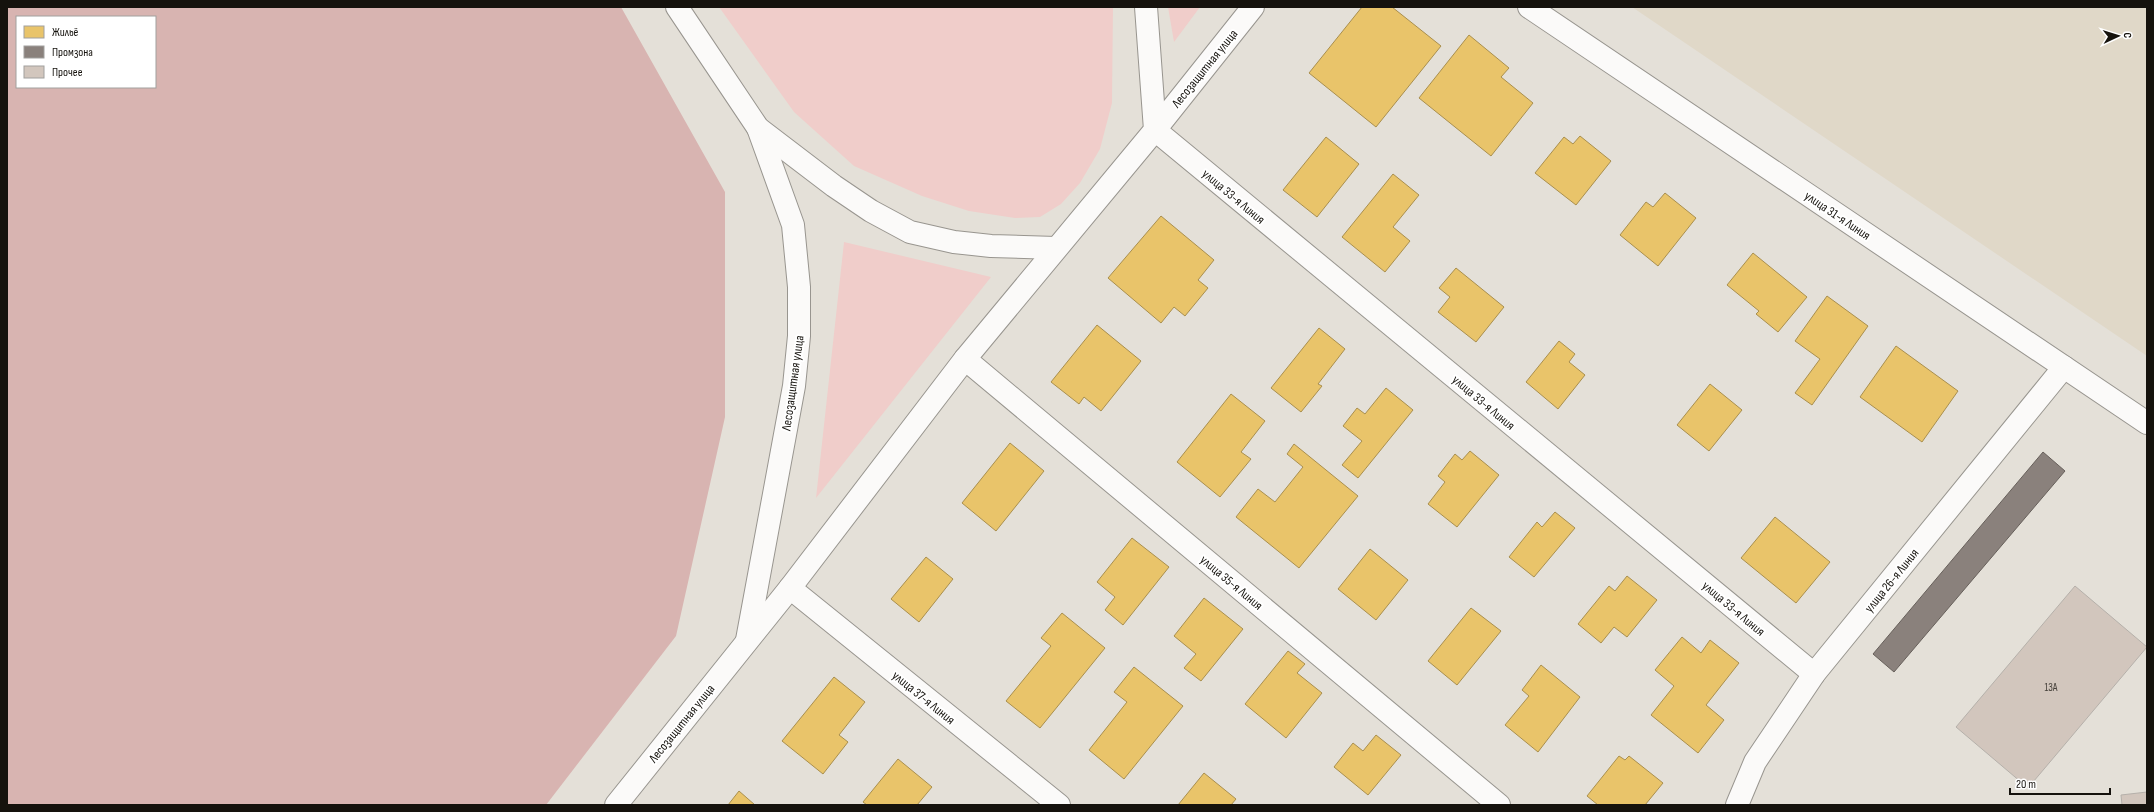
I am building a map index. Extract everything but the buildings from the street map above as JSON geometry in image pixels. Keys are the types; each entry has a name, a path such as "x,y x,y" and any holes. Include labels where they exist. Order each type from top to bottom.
{"street":[{"path":"677,7 758,128 834,186 871,211 910,232 954,242 991,246 1056,248"},
{"path":"1146,7 1155,130"},
{"name":"Лесозащитная улица","path":"616,805 790,588 965,359 1155,130 1253,7"},
{"name":"улица 31-я Линия","path":"1529,7 2147,423"},
{"name":"Лесозащитная улица","path":"747,641 794,386 799,336 799,286 793,225 758,128"},
{"name":"улица 33-я Линия","path":"1155,130 1814,674"},
{"name":"улица 35-я Линия","path":"965,359 1499,805"},
{"name":"улица 26-я Линия","path":"1737,805 1755,762 1814,674 2064,367"},
{"name":"улица 37-я Линия","path":"790,588 1059,805"}],"shaded area":[{"path":"7,7 621,7 725,192 725,417 676,636 546,805 7,805"},
{"path":"719,7 1113,7 1112,103 1100,149 1080,183 1061,204 1040,217 1015,218 969,211 922,196 854,166 794,112"},
{"path":"1168,7 1200,7 1174,42"},
{"path":"1632,7 2147,7 2147,356"},
{"path":"844,242 991,277 816,498"}]}
